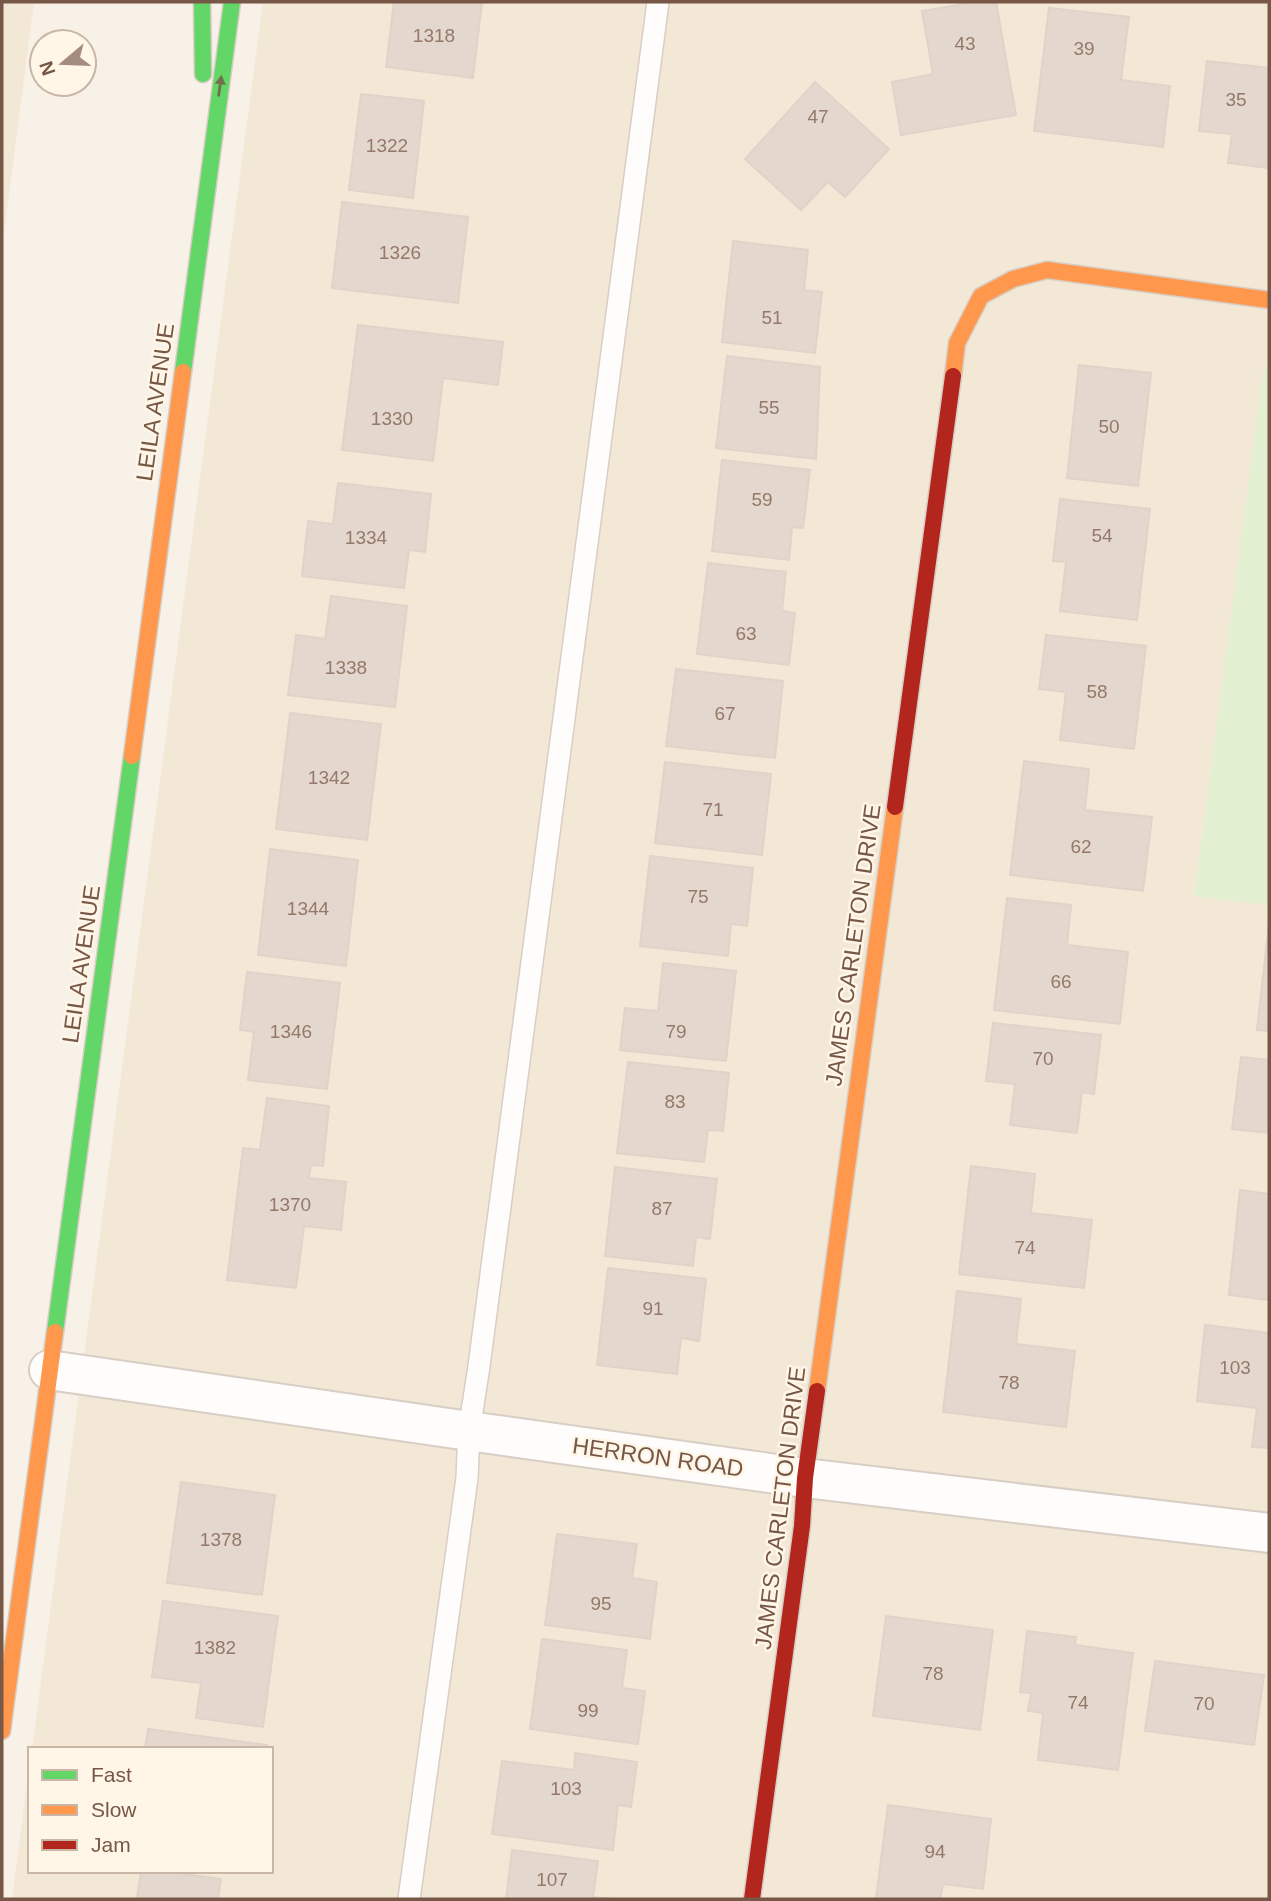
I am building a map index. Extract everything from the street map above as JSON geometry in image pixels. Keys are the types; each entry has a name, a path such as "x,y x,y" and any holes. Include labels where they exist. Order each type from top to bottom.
{"street":[{"name":"LEILA AVENUE","path":"202,2 204,202"},
{"name":"LEILA AVENUE","path":"2,1731 232,2"},
{"name":"JAMES CARLETON DRIVE","path":"752,1899 957,343 981,296 1013,279 1047,270 1269,300"},
{"name":"HERRON ROAD","path":"49,1370 806,1478 1269,1533"}],"lane":[{"path":"409,1899 467,1478 469,1431 658,2"}],"shaded area":[{"path":"2,2 34,2 31,28 28,28 28,48 2,248"},
{"path":"263,2 1269,2 1269,367 1264,367 1194,895 1269,905 1269,1899 12,1899 28,1777 28,1873 273,1873 273,1747 32,1747"}],"green space":[{"path":"1264,366 1269,367 1269,905 1194,896"}],"building":[{"path":"394,2 482,2 473,78 386,67"},
{"path":"976,2 996,2 1016,115 901,135 892,82 933,74 922,11"},
{"path":"1049,8 1129,17 1121,80 1170,86 1163,147 1034,131"},
{"path":"1207,61 1269,68 1269,168 1228,163 1232,134 1199,131"},
{"path":"815,82 889,149 845,197 828,182 801,210 745,159"},
{"path":"361,94 424,101 413,198 349,190"},
{"path":"342,202 468,217 458,303 332,288"},
{"path":"733,241 808,250 804,290 822,292 815,353 722,342"},
{"path":"358,325 503,342 498,385 443,378 433,461 342,450"},
{"path":"727,356 820,367 816,459 716,448"},
{"path":"1079,365 1151,373 1138,486 1067,478"},
{"path":"722,460 810,470 803,528 792,527 789,560 712,551"},
{"path":"338,483 431,494 425,552 409,550 404,588 302,576 308,521 333,524"},
{"path":"1060,499 1150,509 1137,620 1060,611 1066,562 1053,561"},
{"path":"708,563 786,572 782,611 795,613 789,665 697,654"},
{"path":"331,596 407,606 395,707 288,695 296,635 325,639"},
{"path":"1046,635 1146,646 1134,749 1060,740 1066,692 1039,689"},
{"path":"676,669 783,681 775,758 666,746"},
{"path":"290,713 381,724 367,840 276,829"},
{"path":"1024,761 1089,769 1085,810 1152,817 1143,891 1010,875"},
{"path":"665,762 771,774 762,855 655,843"},
{"path":"270,849 358,860 346,966 258,955"},
{"path":"650,856 753,868 747,926 731,924 728,956 640,946"},
{"path":"1007,898 1071,905 1067,945 1128,952 1120,1024 994,1010"},
{"path":"1269,923 1269,1031 1257,1030"},
{"path":"663,963 736,971 726,1061 620,1050 625,1008 658,1011"},
{"path":"247,972 340,983 327,1089 248,1080 254,1032 240,1030"},
{"path":"993,1023 1101,1035 1094,1094 1082,1092 1077,1133 1010,1125 1015,1084 986,1081"},
{"path":"1241,1057 1269,1060 1269,1133 1232,1129"},
{"path":"628,1062 729,1073 723,1131 708,1130 704,1162 617,1153"},
{"path":"267,1098 329,1106 323,1166 311,1165 309,1178 346,1182 341,1230 304,1226 296,1288 227,1280 243,1148 260,1150"},
{"path":"971,1166 1035,1174 1031,1213 1092,1220 1084,1288 959,1274"},
{"path":"615,1167 717,1179 710,1239 696,1237 693,1266 605,1256"},
{"path":"1240,1190 1269,1194 1269,1300 1229,1295"},
{"path":"608,1268 706,1279 699,1341 681,1338 677,1374 597,1365"},
{"path":"957,1291 1021,1299 1016,1344 1075,1351 1066,1427 943,1412"},
{"path":"1205,1325 1269,1333 1269,1448 1252,1447 1257,1408 1197,1401"},
{"path":"181,1482 275,1495 262,1595 167,1583"},
{"path":"557,1534 637,1544 632,1578 657,1582 650,1639 545,1625"},
{"path":"163,1601 278,1616 263,1727 196,1718 201,1683 152,1677"},
{"path":"886,1616 993,1630 980,1730 873,1716"},
{"path":"1027,1631 1076,1637 1075,1645 1133,1653 1118,1770 1038,1760 1043,1713 1028,1711 1031,1693 1020,1692"},
{"path":"542,1639 627,1650 622,1688 645,1691 638,1744 530,1729"},
{"path":"1155,1661 1264,1675 1254,1745 1145,1731"},
{"path":"148,1729 267,1745 266,1747 145,1747"},
{"path":"575,1753 637,1762 631,1807 618,1805 613,1850 492,1834 502,1761 574,1770"},
{"path":"888,1805 991,1819 983,1889 943,1884 940,1899 876,1899"},
{"path":"512,1850 598,1861 593,1897 613,1899 506,1899"},
{"path":"141,1873 178,1873 221,1879 218,1899 137,1899"}],"traffic: fast":[{"path":"202,2 203,74"},
{"path":"183,372 232,2"},
{"path":"55,1332 132,756"}],"traffic: slow":[{"path":"953,376 957,343 981,296 1013,279 1047,270 1269,300"},
{"path":"132,756 183,372"},
{"path":"817,1391 895,807"},
{"path":"2,1731 55,1332"}],"traffic: jam":[{"path":"895,807 953,376"},
{"path":"752,1899 802,1526 805,1478 817,1391"}]}
